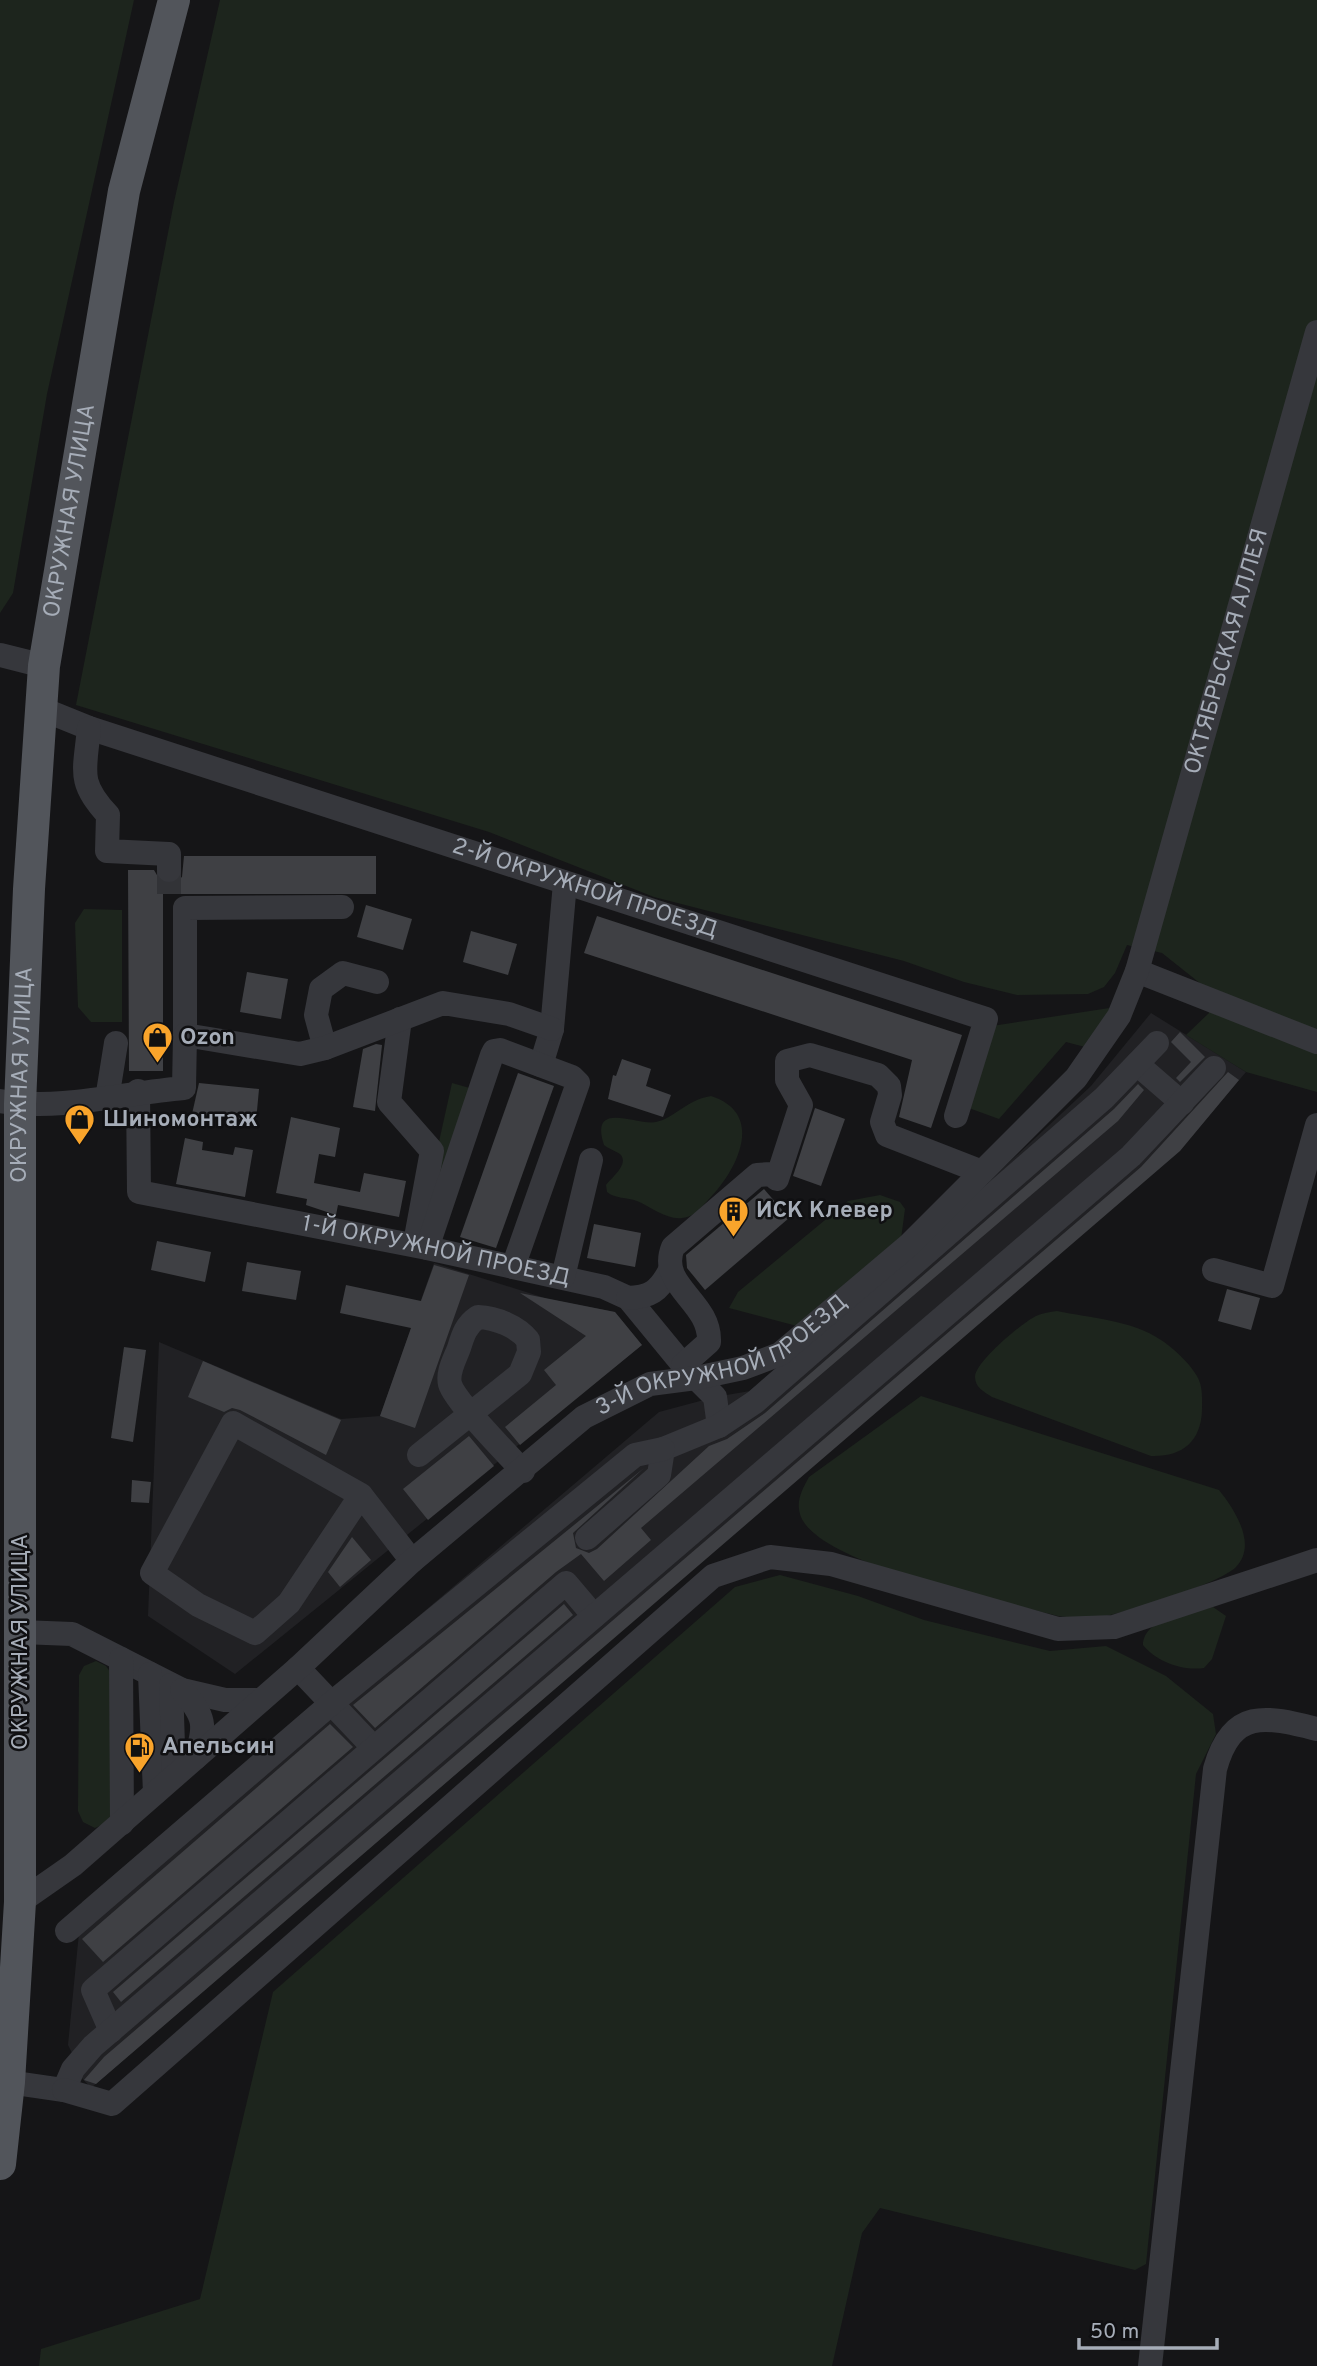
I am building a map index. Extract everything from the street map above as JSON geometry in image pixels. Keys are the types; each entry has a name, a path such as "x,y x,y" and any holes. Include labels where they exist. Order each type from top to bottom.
{"main road":[{"name":"ОКРУЖНАЯ УЛИЦА","path":"0,2160 20,1902 21,1632 10,1591 10,1102 29,889 44,666 124,191 174,0"}],"street":[{"name":"ОКТЯБРЬСКАЯ АЛЛЕЯ","path":"1138,971 1317,332"},
{"path":"0,655 44,666"},
{"name":"2-Й ОКРУЖНОЙ ПРОЕЗД","path":"42,709 89,728 986,1019 956,1116"},
{"path":"10,1102 107,1099 138,1091 184,1088 185,1035 175,891 169,854 107,851 108,815 90,796 85,780 89,728"},
{"path":"541,1065 552,1029 565,883"},
{"path":"175,891 342,907"},
{"path":"1138,971 1317,1042"},
{"name":"3-Й ОКРУЖНОЙ ПРОЕЗД","path":"20,1902 73,1865 122,1823 298,1668 411,1561 523,1471 584,1417 650,1384 689,1371 743,1368 780,1354 909,1245 1076,1078 1119,1016 1138,971"},
{"path":"325,1048 316,1015 321,989 343,973 377,982"},
{"path":"185,1035 300,1054 325,1048 443,1003 509,1014 552,1029"},
{"path":"400,1019 389,1102 432,1151 420,1247"},
{"path":"107,1099 116,1042"},
{"path":"67,1931 333,1702 635,1455 663,1449 719,1426 765,1394 1104,1098 1157,1044"},
{"path":"420,1247 494,1051 541,1065 572,1077 578,1083 513,1267"},
{"path":"628,1298 644,1297 660,1289 669,1272 668,1259 673,1247 757,1175 771,1174 777,1179 800,1115 798,1096 785,1072 787,1061 797,1057 822,1058 878,1075 889,1086 890,1095 881,1122 887,1135 982,1172"},
{"path":"1137,1064 1182,1103"},
{"path":"64,2090 73,2069 110,2031 1131,1156 1214,1068"},
{"name":"1-Й ОКРУЖНОЙ ПРОЕЗД","path":"138,1091 139,1192 420,1247 604,1287 628,1298 689,1371 715,1397 719,1426"},
{"path":"1214,1270 1272,1286 1317,1125"},
{"path":"563,1277 591,1160"},
{"path":"669,1272 700,1309 710,1327 709,1342 689,1371"},
{"path":"419,1455 471,1412 523,1471"},
{"path":"361,1495 289,1603 254,1633 198,1605 152,1573 233,1423 361,1495 411,1561"},
{"path":"587,1538 659,1475 663,1449"},
{"path":"7,2066 64,2090 112,2104 713,1576 770,1557 831,1564 1058,1629 1114,1627 1317,1560"},
{"path":"110,2031 93,1990 373,1747 566,1583 594,1616"},
{"path":"21,1632 72,1634 168,1683 225,1700 261,1700"},
{"path":"121,1659 122,1823"},
{"path":"298,1668 373,1747"},
{"path":"168,1683 200,1710 204,1734 195,1758"},
{"path":"168,1683 174,1776"},
{"path":"155,1793 168,1683"},
{"path":"1150,2366 1215,1769 1220,1750 1230,1734 1241,1725 1258,1719 1278,1719 1317,1729"}],"shaded area":[{"path":"0,0 134,0 47,394 13,593 0,613"},
{"path":"220,0 1317,0 1317,1092 1246,1072 1186,1035 1209,1013 1201,984 1162,953 1127,945 1115,973 1104,987 1088,994 1017,995 964,982 904,961 654,897 489,832 76,705 174,202"},
{"path":"84,909 122,910 122,1022 91,1022 78,1007 75,923"},
{"path":"1116,1007 1085,1047 1066,1042 999,1119 966,1107 992,1026"},
{"path":"1151,1013 1246,1072 1180,1150 91,2088 79,2075 77,2063 68,2045 82,1902 659,1412 750,1391 912,1253 1091,1086"},
{"path":"452,1083 473,1089 435,1197 427,1196"},
{"path":"711,1096 728,1104 738,1116 742,1129 741,1144 728,1174 700,1209 690,1216 676,1218 637,1201 607,1192 606,1185 619,1171 623,1162 620,1154 604,1145 601,1131 603,1123 617,1118 656,1122 695,1101"},
{"path":"880,1195 900,1202 905,1209 901,1239 797,1326 729,1308 738,1292 848,1201"},
{"path":"434,1263 548,1299 615,1312 642,1345 235,1674 148,1616 159,1342 341,1419 380,1416"},
{"path":"1057,1311 1137,1328 1171,1347 1191,1367 1201,1386 1201,1421 1194,1439 1172,1454 1151,1456 992,1397 981,1389 975,1377 977,1370 991,1353 1029,1320"},
{"path":"921,1396 1219,1490 1241,1527 1245,1548 1242,1558 1236,1567 1226,1574 1171,1597 1095,1618 1074,1618 998,1602 917,1580 843,1551 816,1535 799,1512 800,1496 809,1477"},
{"path":"780,1575 858,1596 924,1620 1050,1651 1106,1646 1166,1676 1213,1714 1216,1734 1196,1774 1146,2264 1135,2270 880,2208 862,2233 832,2366 39,2366 41,2349 200,2299 273,1992 735,1587"},
{"path":"1213,1607 1226,1616 1212,1659 1204,1668 1170,1664 1143,1645 1145,1636 1160,1622"},
{"path":"96,1661 106,1666 113,1676 113,1813 106,1823 95,1828 83,1822 78,1811 79,1675 84,1666"}],"building":[{"path":"184,856 376,856 376,894 163,894 163,1071 129,1071 128,870 154,870 161,882 170,885 182,877"},
{"path":"366,905 412,919 403,950 357,937"},
{"path":"597,916 962,1035 931,1128 899,1117 912,1060 584,953"},
{"path":"471,931 517,944 508,975 463,962"},
{"path":"247,972 288,979 281,1019 240,1012"},
{"path":"1180,1032 1205,1057 1180,1082 1176,1078 1191,1062 1171,1042"},
{"path":"376,1044 382,1045 375,1111 353,1107 363,1049"},
{"path":"622,1059 651,1069 646,1086 671,1095 663,1117 608,1099 613,1075 616,1076"},
{"path":"1228,1072 1239,1080 1180,1151 96,2084 84,2080 104,2057 1141,1167"},
{"path":"518,1073 554,1086 496,1248 460,1237"},
{"path":"199,1083 259,1089 256,1121 192,1114"},
{"path":"1138,1084 1144,1090 1118,1121 641,1528 651,1540 604,1581 581,1554 556,1572 375,1728 353,1705 644,1468 573,1533 576,1548 589,1553 597,1549 709,1446 727,1439 765,1413 1114,1109"},
{"path":"815,1108 845,1119 821,1186 793,1176"},
{"path":"291,1117 340,1128 335,1157 319,1154 314,1183 360,1192 364,1173 406,1181 399,1217 338,1205 336,1215 306,1205 307,1199 276,1193"},
{"path":"185,1138 203,1142 202,1150 233,1155 235,1147 253,1150 245,1197 176,1184"},
{"name":"ИСК Клевер","path":"764,1189 789,1218 705,1290 687,1268 686,1255"},
{"path":"594,1224 641,1233 635,1267 587,1258"},
{"path":"157,1241 211,1252 205,1282 151,1270"},
{"path":"247,1262 301,1271 296,1300 242,1291"},
{"path":"434,1265 469,1275 415,1428 380,1416 411,1328 340,1313 346,1285 421,1301"},
{"path":"1227,1289 1260,1298 1251,1330 1218,1321"},
{"path":"520,1293 615,1312 642,1345 520,1445 505,1427 556,1385 544,1370 586,1336"},
{"path":"124,1347 146,1350 133,1442 111,1438"},
{"path":"203,1361 341,1420 326,1455 240,1410 232,1408 224,1412 188,1397"},
{"path":"469,1436 494,1466 428,1520 403,1489"},
{"path":"132,1480 151,1482 149,1503 131,1502"},
{"path":"352,1537 371,1560 340,1587 328,1572"},
{"path":"564,1604 573,1615 121,2002 113,1992"},
{"path":"330,1724 353,1747 103,1962 82,1939"}],"tunnel":[{"path":"169,870 169,894"}],"place":[{"name":"Ozon","path":"157,1065"},
{"name":"Шиномонтаж","path":"80,1147"},
{"name":"ИСК Клевер","path":"733,1238"},
{"name":"Апельсин","path":"139,1774"}]}
